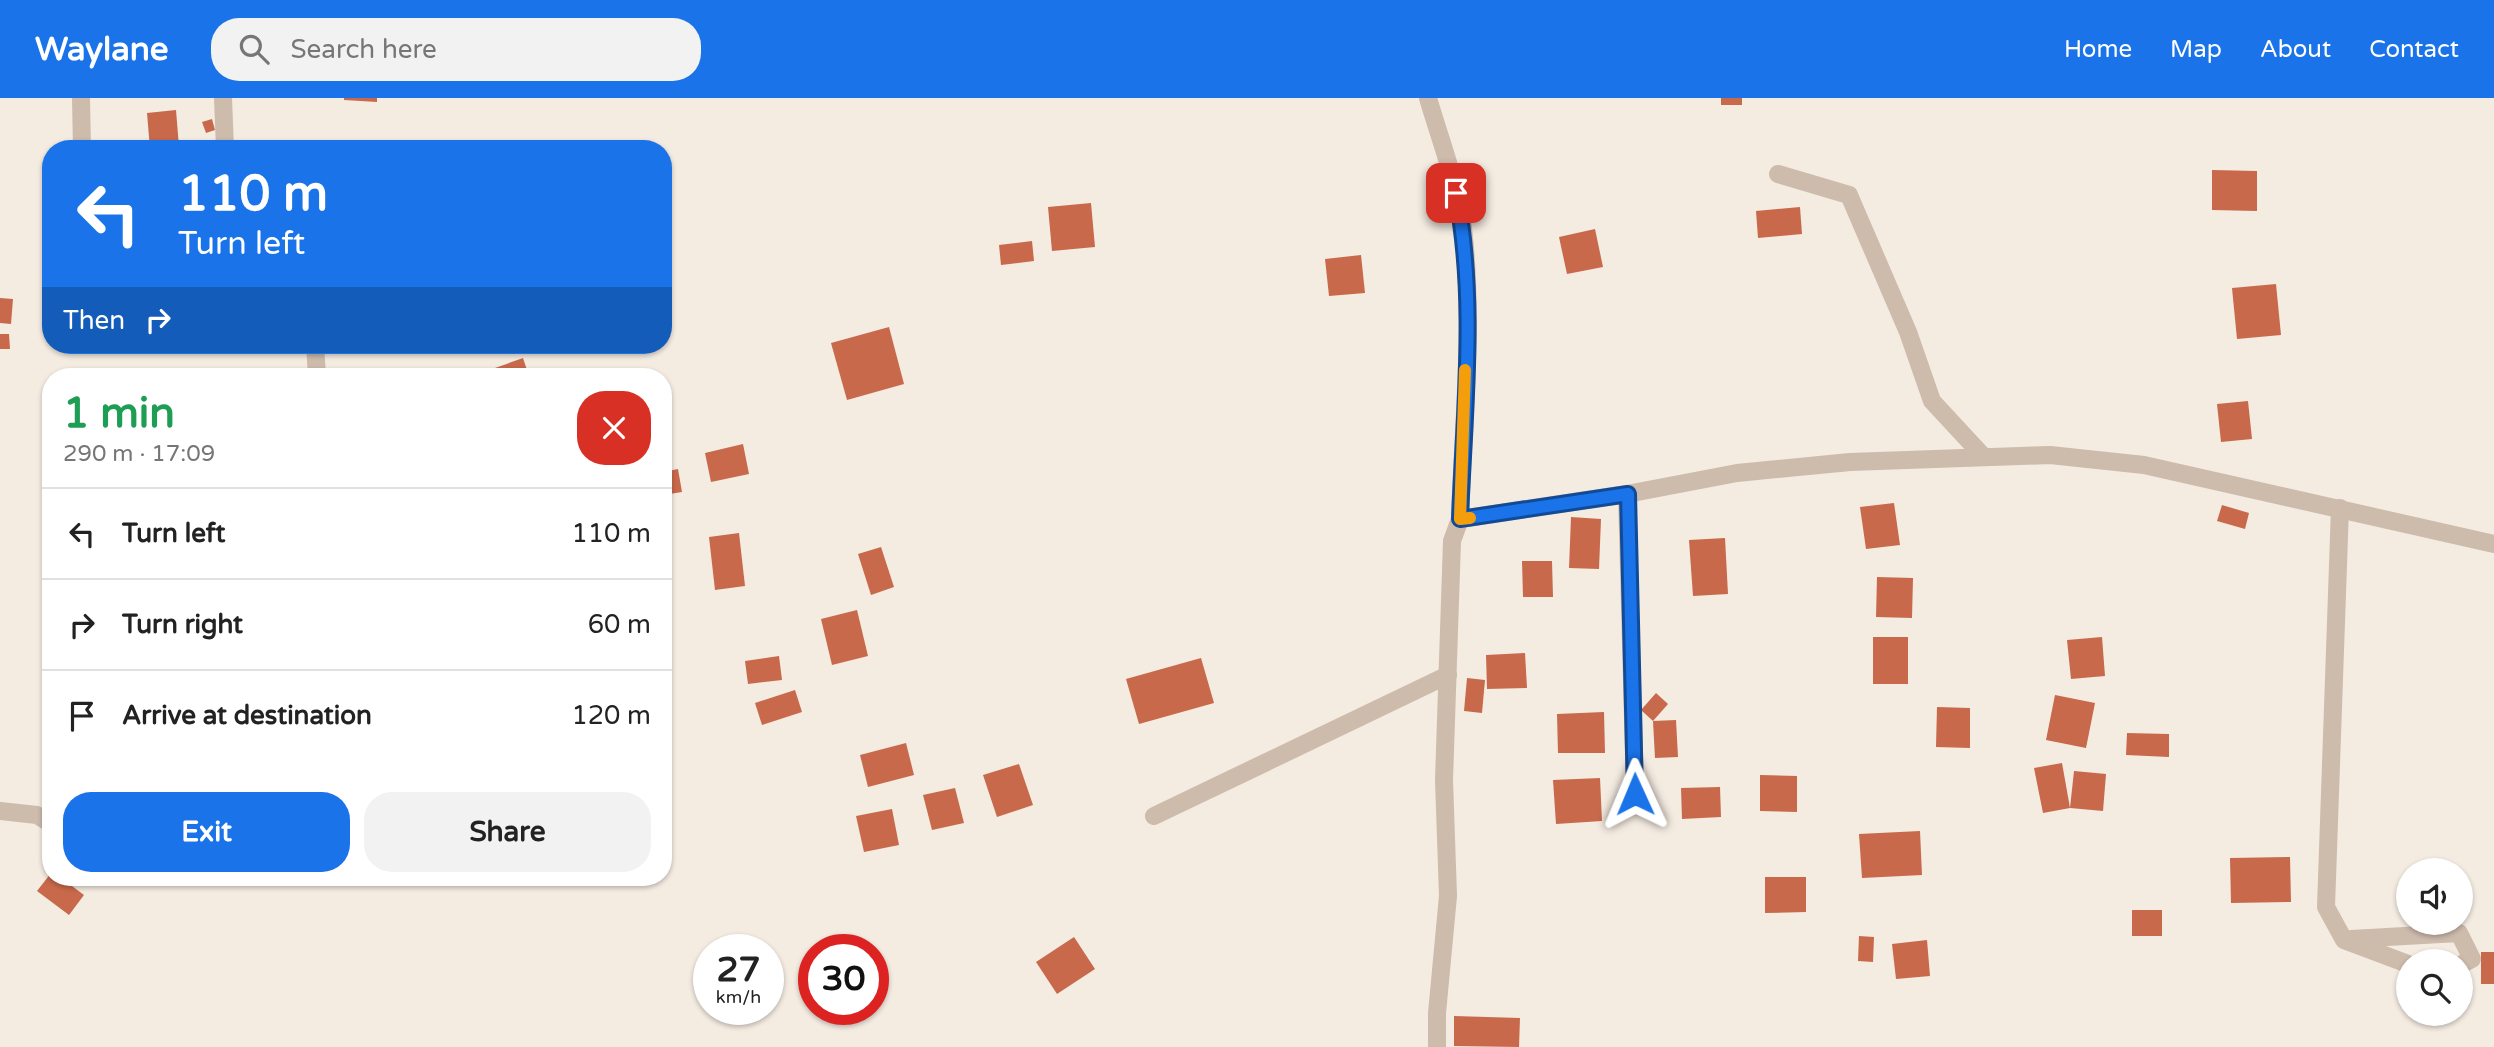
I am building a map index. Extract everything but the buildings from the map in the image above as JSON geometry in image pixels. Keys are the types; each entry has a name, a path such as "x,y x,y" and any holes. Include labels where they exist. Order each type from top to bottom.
{"street":[{"path":"81,98 82,140"},
{"path":"223,98 225,140"},
{"path":"1428,98 1456,193 1464,235 1468,304 1460,519 1451,541 1444,780 1448,895 1437,1013 1437,1047"},
{"path":"1778,174 1849,195 1908,332 1931,401 1983,456"},
{"path":"1460,519 1628,494 1737,473 1850,462 2050,455 2144,465 2494,544"},
{"path":"1628,494 1635,794"},
{"path":"2340,508 2326,907 2344,940 2396,960"},
{"path":"1154,816 1448,675"},
{"path":"0,811 37,815 42,818"},
{"path":"2344,940 2459,933 2467,949"}],"slow traffic":[{"path":"1465,370 1460,519 1470,518"}],"route":[{"path":"1456,193 1464,235 1468,304 1460,519 1628,494 1635,794"}]}
